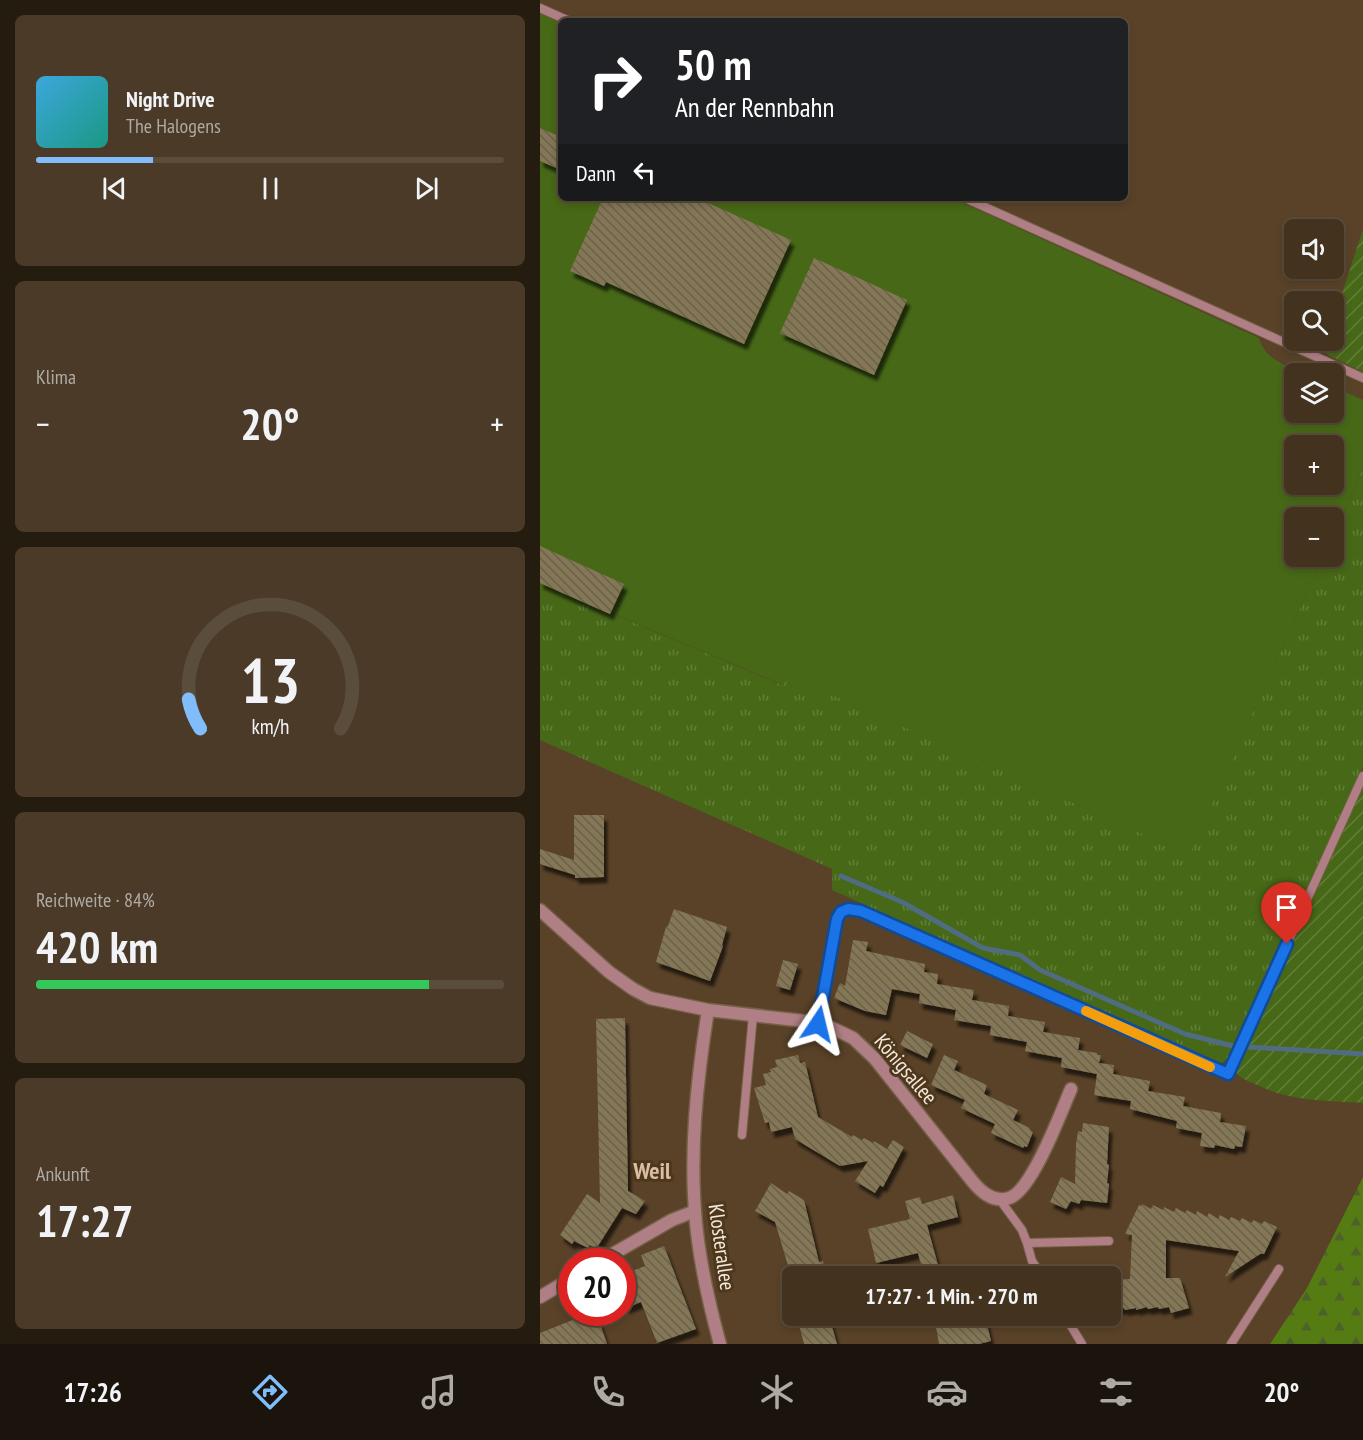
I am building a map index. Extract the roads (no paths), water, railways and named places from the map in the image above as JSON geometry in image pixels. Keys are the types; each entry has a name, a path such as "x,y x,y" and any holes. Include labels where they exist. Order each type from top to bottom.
{"street":[{"name":"Königsallee","path":"540,910 609,972 633,989 659,1001 708,1010 818,1024 853,1038 868,1052 973,1182 986,1195 1000,1200"},
{"name":"Klosterallee","path":"708,1010 695,1128 695,1211 702,1268 720,1344"},
{"path":"1000,1200 1012,1198 1022,1189 1043,1154 1071,1089"},
{"path":"623,1248 672,1220 695,1211"},
{"path":"540,1297 558,1286"}],"lane":[{"path":"540,8 562,18"},
{"path":"972,201 1363,378"},
{"path":"818,1024 837,919 841,912 851,909 861,911 1228,1074 1363,776"},
{"path":"742,1136 753,1015"},
{"path":"1000,1200 1022,1230 1035,1266"},
{"path":"1027,1243 1109,1241"},
{"path":"1231,1344 1279,1269"},
{"path":"1071,1326 1082,1344"}],"waterway":[{"path":"841,876 902,902 983,948 1020,955 1040,970 1185,1034 1233,1046"},
{"path":"1248,1047 1363,1054"}],"district":[{"name":"Weil","path":"652,1170"}]}
